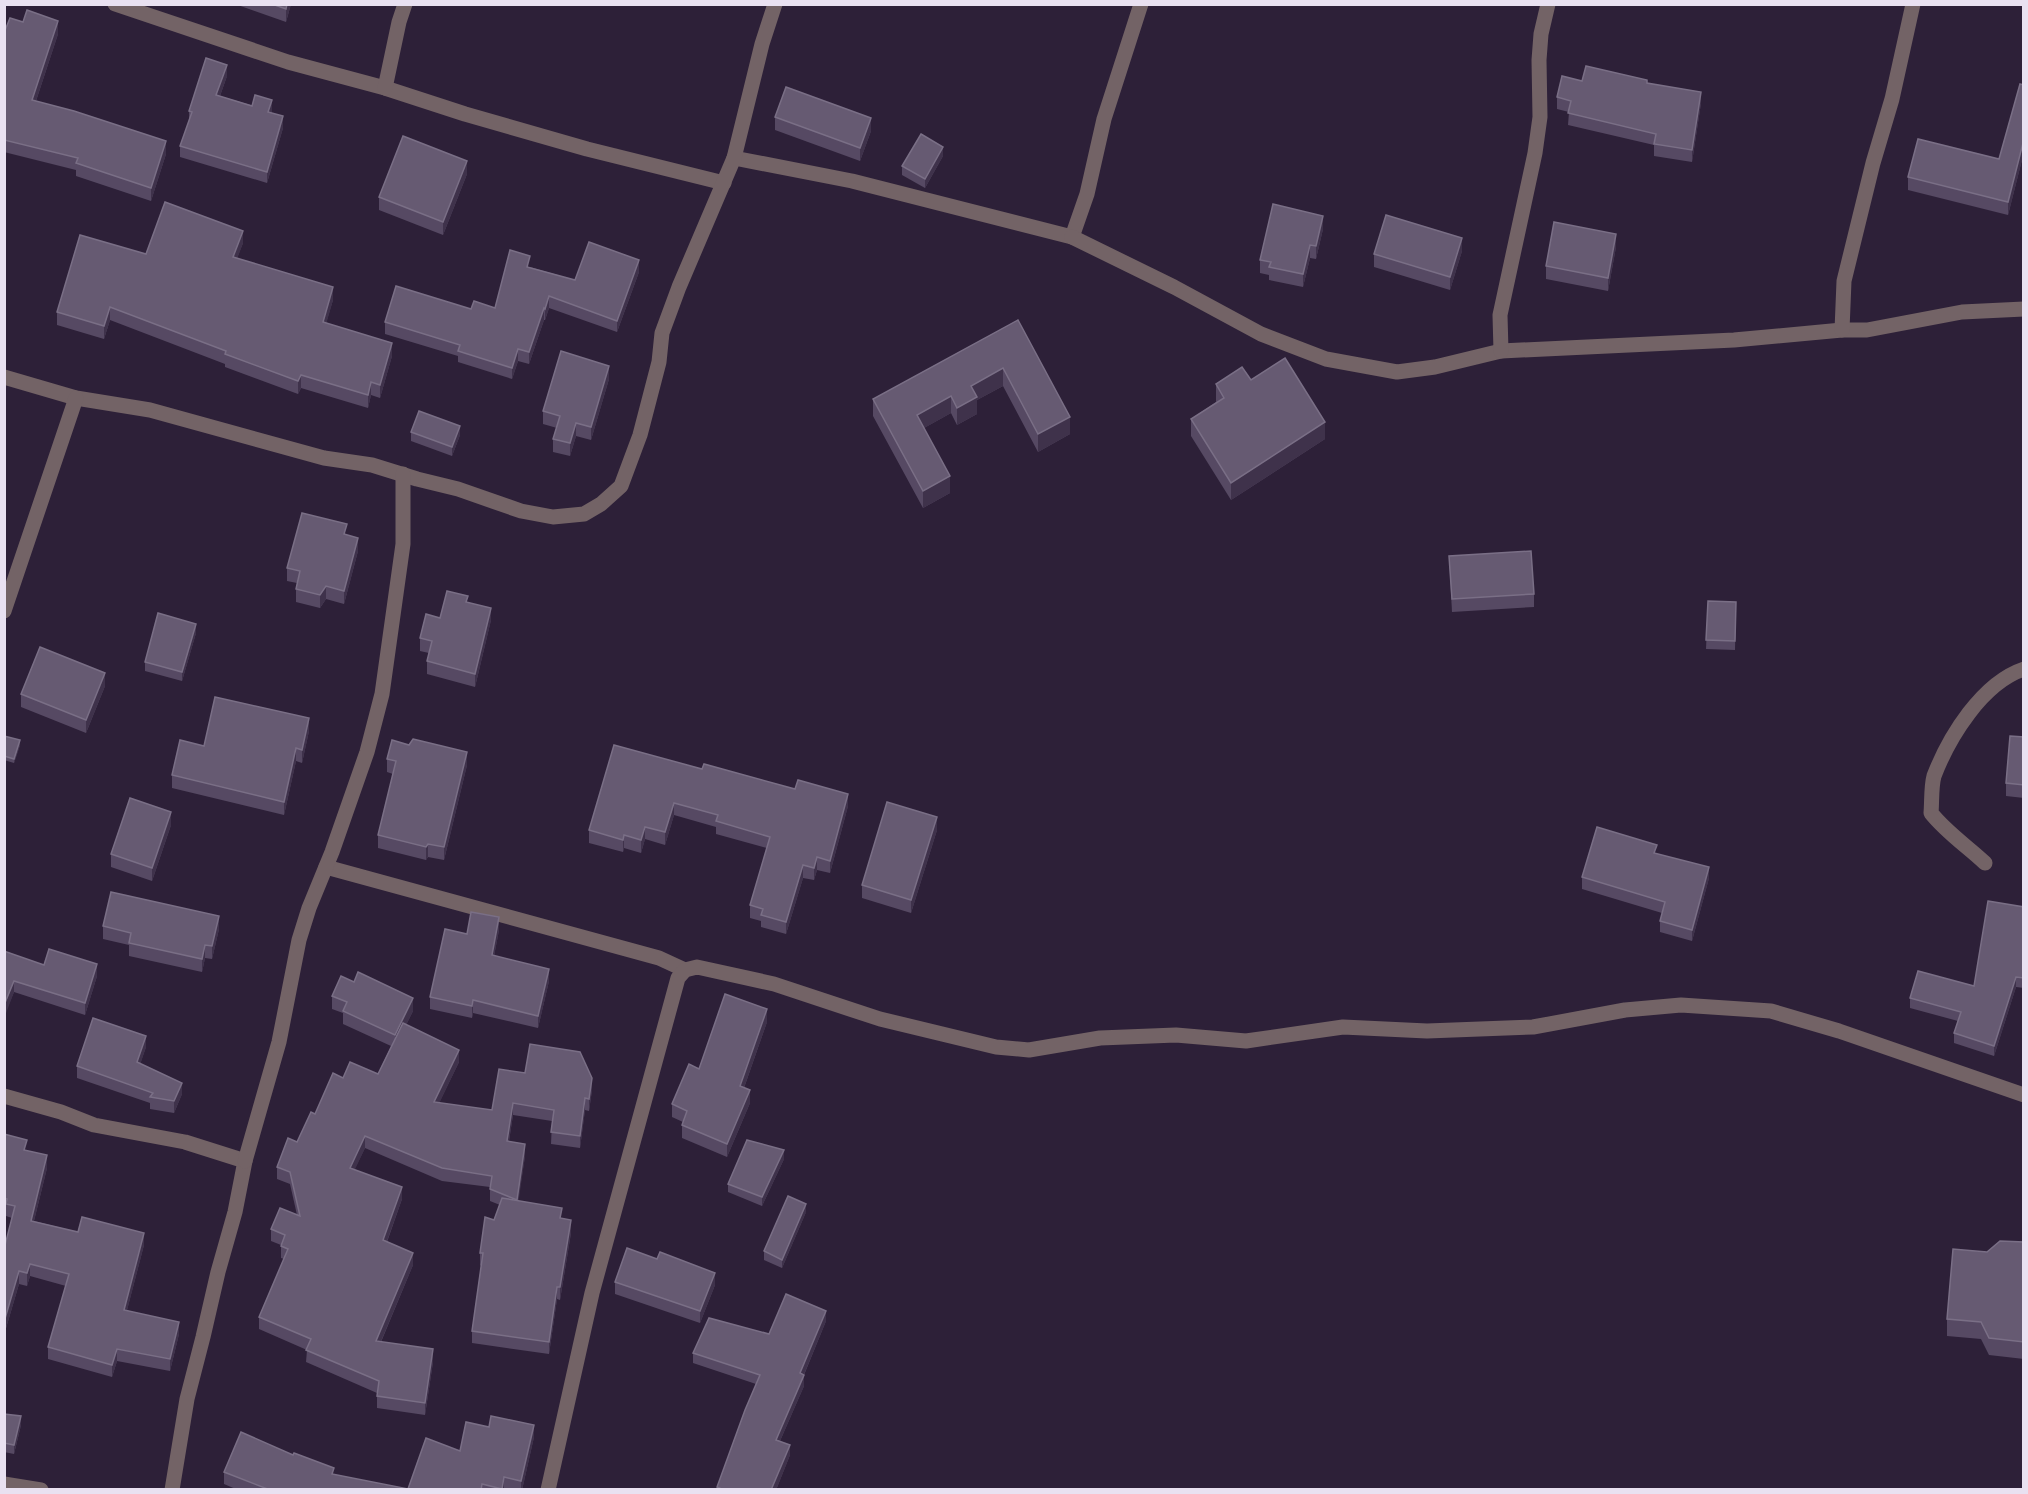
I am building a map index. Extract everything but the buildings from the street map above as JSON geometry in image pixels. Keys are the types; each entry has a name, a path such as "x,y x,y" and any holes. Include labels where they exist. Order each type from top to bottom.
{"street":[{"path":"115,4 288,62 385,88 587,149 724,183"},
{"path":"385,88 405,4"},
{"path":"4,377 76,398 150,410 324,458 372,465 458,489 521,511 553,517 584,514 601,504 621,486 646,414 659,362 662,333 734,158 762,44 775,4"},
{"path":"1072,237 1087,194 1104,119 1141,4"},
{"path":"1501,351 1500,315 1539,126 1541,86 1539,60 1541,34 1548,4"},
{"path":"1842,330 1844,281 1873,163 1892,99 1913,4"},
{"path":"734,158 852,181 1072,237 1174,287 1261,334 1326,359 1397,372 1435,367 1501,351 1734,340 1842,330 1867,330 1962,312 2024,309"},
{"path":"4,611 76,398"},
{"path":"172,1490 187,1399 235,1212 245,1161 279,1042 299,940 366,752 382,694 404,544 403,474"},
{"path":"1985,863 1945,830 1931,813 1934,778 1957,731 1985,693 2024,669"},
{"path":"326,867 659,958 685,970"},
{"path":"548,1490 592,1293 678,978 685,970 698,967 774,984 880,1019 996,1047 1029,1050 1100,1038 1176,1035 1246,1041 1343,1027 1427,1031 1533,1027 1625,1010 1681,1005 1771,1011 1839,1031 2024,1095"},
{"path":"4,1096 61,1112 94,1125 185,1142 245,1161"},
{"path":"4,1484 41,1490"}]}
